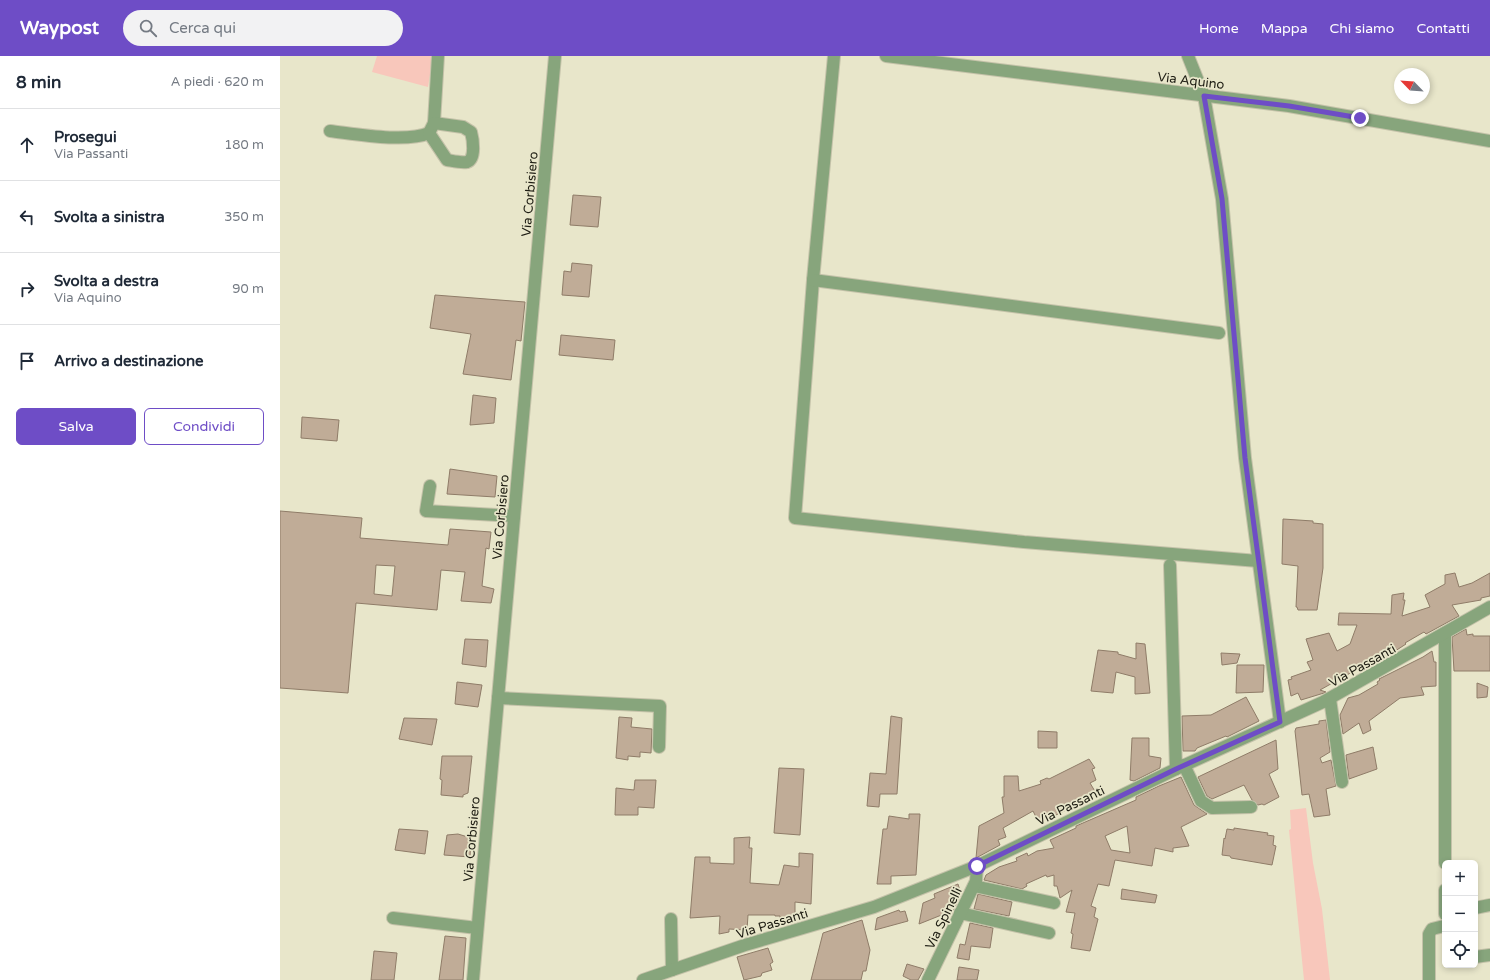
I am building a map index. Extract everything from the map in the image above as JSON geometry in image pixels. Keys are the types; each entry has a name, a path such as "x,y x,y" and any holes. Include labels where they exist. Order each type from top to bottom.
{"street":[{"path":"330,131 397,137 422,136 432,128 438,56"},
{"name":"Via Corbisiero","path":"473,980 555,56"},
{"path":"834,56 813,280 795,518 1024,542 1258,561"},
{"name":"Via Aquino","path":"886,56 1289,106 1490,141"},
{"path":"1188,56 1204,96 1222,199 1245,458 1280,722"},
{"path":"813,280 1219,333"},
{"path":"430,486 426,511 514,516"},
{"path":"1170,565 1180,767 1201,801 1212,808 1251,807"},
{"name":"Via Passanti","path":"643,980 745,945 874,908 977,866 1180,767 1330,698 1490,607"},
{"path":"1445,633 1445,860"},
{"path":"498,698 660,706 659,747"},
{"path":"1330,698 1342,782"},
{"name":"Via Spinelli","path":"928,980 974,886 978,873 977,866"},
{"path":"974,886 1054,903"},
{"path":"1478,907 1490,905"},
{"path":"960,913 1049,933"},
{"path":"393,918 477,928"},
{"path":"671,919 672,970"},
{"path":"1429,980 1429,934 1432,929 1442,924"},
{"path":"1478,957 1490,955"}],"shaded area":[{"path":"377,56 433,56 428,87 372,72"},
{"path":"1306,808 1313,863 1322,909 1330,980 1304,980 1289,830 1291,829 1290,810"}],"building":[{"path":"573,195 601,197 598,227 570,225"},
{"path":"572,263 592,265 589,297 562,295 564,271 571,272"},
{"path":"435,295 525,302 521,341 516,340 511,380 463,374 471,334 430,328"},
{"path":"561,335 615,340 613,360 559,355"},
{"path":"473,395 496,398 494,423 470,425"},
{"path":"302,417 339,420 337,441 301,438"},
{"path":"450,469 497,476 495,497 447,494"},
{"path":"280,511 362,518 360,538 448,545 450,529 491,532 489,549 486,548 482,586 494,589 491,603 461,601 465,572 441,570 437,610 356,603 348,693 280,688","holes":["376,565 395,566 392,596 374,594"]},
{"path":"1283,519 1313,521 1313,523 1323,524 1323,568 1317,610 1298,610 1296,607 1298,566 1282,564"},
{"path":"1455,573 1459,587 1472,583 1490,573 1490,596 1481,598 1481,600 1452,605 1459,616 1426,634 1424,632 1372,666 1370,662 1320,690 1326,692 1301,700 1298,693 1291,696 1288,680 1292,679 1291,677 1311,670 1307,662 1313,660 1306,639 1329,633 1337,651 1350,644 1357,625 1338,625 1339,613 1391,614 1392,595 1404,593 1403,600 1405,600 1402,616 1430,607 1425,595 1445,584 1445,575"},
{"path":"1466,629 1467,635 1473,634 1473,636 1490,636 1490,671 1454,671 1452,637"},
{"path":"465,639 488,640 486,667 462,664"},
{"path":"1136,643 1145,644 1150,693 1135,694 1135,677 1116,672 1113,693 1091,691 1098,650 1118,652 1118,654 1136,659"},
{"path":"1432,651 1434,662 1436,662 1436,686 1421,687 1424,695 1400,698 1369,721 1371,730 1363,734 1359,723 1343,734 1340,715 1348,698 1359,695 1378,684 1377,682 1380,680 1379,679"},
{"path":"1221,653 1240,654 1237,663 1222,665"},
{"path":"1237,665 1264,665 1263,692 1236,693"},
{"path":"457,682 482,685 478,707 455,704"},
{"path":"1477,683 1488,687 1487,697 1477,698"},
{"path":"1246,697 1259,721 1227,737 1226,736 1197,748 1195,751 1183,751 1182,716 1211,715"},
{"path":"891,716 902,718 897,794 880,794 879,807 867,806 870,773 886,774"},
{"path":"619,717 632,718 631,727 652,729 651,753 640,752 640,757 628,756 628,760 616,758"},
{"path":"404,718 437,719 432,745 399,739"},
{"path":"1326,720 1330,752 1320,758 1322,763 1331,760 1336,786 1326,789 1330,815 1314,817 1309,794 1302,795 1295,731 1296,728 1319,724 1319,721"},
{"path":"1038,731 1057,732 1057,748 1038,748"},
{"path":"1132,738 1149,738 1149,756 1161,758 1160,768 1134,781 1130,780"},
{"path":"1276,740 1278,769 1269,774 1279,797 1264,805 1258,805 1252,800 1244,785 1212,799 1207,796 1198,777"},
{"path":"1373,747 1377,769 1349,779 1346,755"},
{"path":"442,756 472,756 468,793 463,795 463,797 441,795 442,780 440,779"},
{"path":"1089,759 1095,768 1092,769 1096,780 1090,783 1096,793 1054,816 1053,814 1038,821 1033,811 1003,828 1006,837 998,840 1000,845 976,858 979,826 1004,813 1002,797 1004,797 1004,776 1018,776 1019,791 1041,784 1040,781 1047,778 1049,779"},
{"path":"779,768 804,769 800,835 774,833"},
{"path":"1181,777 1194,805 1207,814 1181,827 1189,846 1173,848 1173,852 1155,848 1152,866 1115,860 1109,886 1098,884 1091,906 1096,908 1094,917 1098,919 1090,951 1071,948 1073,934 1071,933 1075,913 1066,912 1072,890 1060,898 1057,886 1054,886 1054,875 1047,877 1046,875 1026,884 1027,886 1022,889 984,880 986,875 999,867 1017,861 1016,858 1027,853 1028,856 1037,851 1054,848 1050,840 1076,828 1076,826 1136,800 1136,797","holes":["1127,826 1130,853 1111,850 1105,836"]},
{"path":"635,780 656,780 654,808 638,807 638,815 615,815 616,788 634,790"},
{"path":"909,814 920,814 916,875 891,876 891,884 877,884 883,829 887,829 889,816 909,819"},
{"path":"1234,828 1268,833 1267,835 1274,836 1273,845 1276,846 1272,865 1222,855 1224,838 1225,839 1227,829 1234,830"},
{"path":"399,829 428,831 425,854 395,850"},
{"path":"458,834 471,838 470,857 444,855 447,835"},
{"path":"750,837 749,848 752,848 750,883 779,885 784,865 799,867 799,853 813,854 811,904 795,902 795,917 780,918 780,916 775,915 748,915 747,930 729,929 729,932 719,934 720,916 690,918 695,857 710,857 710,863 734,864 734,838"},
{"path":"958,884 961,894 951,915 946,917 944,914 919,924 923,903 935,898 934,894"},
{"path":"1122,889 1157,895 1155,903 1121,899"},
{"path":"978,894 1012,902 1009,916 974,909"},
{"path":"899,910 900,912 905,911 908,921 875,930 877,918"},
{"path":"862,920 870,950 866,971 863,971 861,980 811,980 823,933"},
{"path":"970,923 993,928 990,948 971,946 969,960 957,958 960,944 965,945"},
{"path":"445,936 466,938 463,980 439,980"},
{"path":"768,948 773,962 770,964 772,970 762,973 761,976 744,980 737,957"},
{"path":"374,951 397,953 394,980 371,980"},
{"path":"907,964 924,969 918,980 911,980 903,976"},
{"path":"959,967 979,970 977,980 957,980"}],"route":[{"path":"977,866 1176,769 1280,722 1245,458 1222,199 1204,96 1289,106 1360,118"}]}
